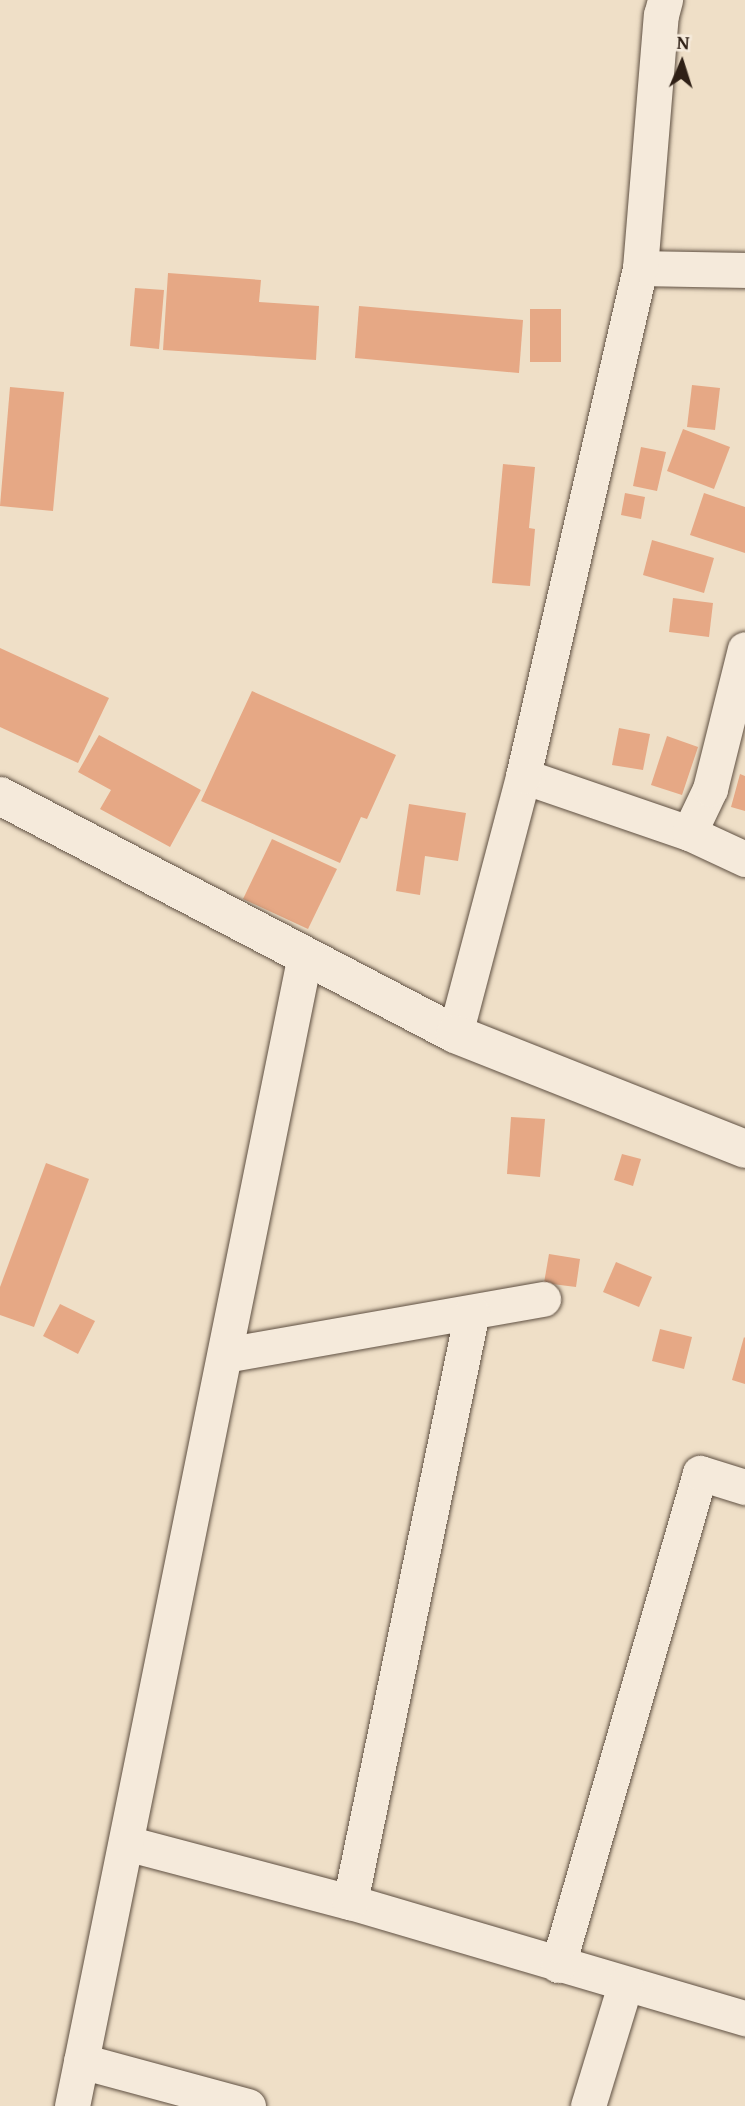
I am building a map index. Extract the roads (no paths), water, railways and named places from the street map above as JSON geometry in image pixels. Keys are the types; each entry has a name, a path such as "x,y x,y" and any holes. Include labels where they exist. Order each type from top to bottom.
{"street":[{"path":"455,1034 523,776 640,268 661,15 665,0"},
{"path":"640,268 745,270"},
{"path":"689,833 710,789 745,649"},
{"path":"523,776 689,833 745,859"},
{"path":"0,796 455,1034 745,1149"},
{"path":"72,2106 305,956"},
{"path":"225,1355 543,1299"},
{"path":"350,1902 472,1312"},
{"path":"558,1965 700,1473 745,1487"},
{"path":"126,1843 350,1902 625,1985 745,2018"},
{"path":"588,2106 625,1985"},
{"path":"82,2061 248,2106"}]}
